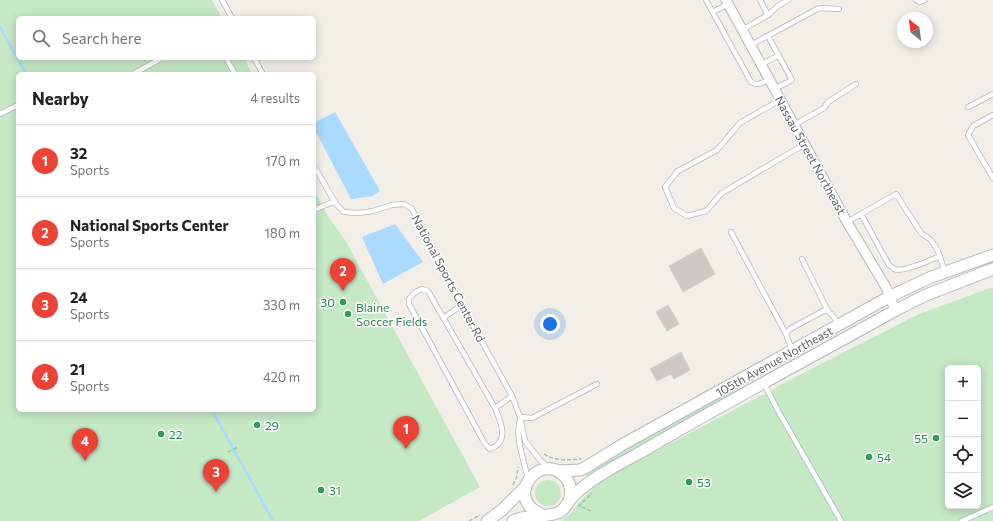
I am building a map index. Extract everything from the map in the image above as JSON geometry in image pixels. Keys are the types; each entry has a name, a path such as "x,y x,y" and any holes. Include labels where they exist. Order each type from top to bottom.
{"street":[{"name":"Nassau Street Northeast","path":"727,2 847,222 887,289 888,297 896,310"},
{"name":"105th Avenue Northeast","path":"484,518 502,510 526,484 531,476 540,470 580,470 620,446 888,297 914,284 993,254"},
{"name":"105th Avenue Northeast","path":"513,521 544,515 552,515 559,512 565,507 574,503 587,484 602,474 896,310 926,295 988,271"},
{"path":"555,470 568,480 574,503"},
{"path":"526,484 525,495 527,502 536,512 544,515"}],"lane":[{"path":"222,0 231,16"},
{"path":"706,0 751,82 759,84 769,80"},
{"path":"760,0 768,15"},
{"path":"742,30 768,15 788,0"},
{"path":"916,0 920,2 925,0"},
{"path":"713,12 727,2"},
{"path":"751,45 819,8 839,9"},
{"path":"768,36 792,80 774,89"},
{"path":"761,65 779,55"},
{"path":"137,72 158,60"},
{"path":"227,60 234,72"},
{"path":"255,60 262,72"},
{"path":"794,125 824,108 828,102 856,84"},
{"path":"968,108 993,94"},
{"path":"780,100 740,123 717,150 678,171 665,187 674,208 687,216 706,211 722,193 804,144"},
{"path":"0,114 16,106"},
{"path":"993,114 973,126 968,135 993,178"},
{"name":"National Sports Center Rd","path":"316,169 335,201 344,212 358,213 372,211 392,204 404,204 412,209 512,396 520,417 526,441 541,461 555,470"},
{"path":"847,222 896,194 921,233 931,240 940,256 945,272"},
{"path":"316,209 335,201"},
{"path":"861,214 889,265 894,269 901,270 940,256"},
{"path":"731,232 786,334 792,351"},
{"path":"802,259 828,311 834,317 838,326"},
{"path":"988,271 993,264"},
{"path":"422,289 428,291 495,408 502,425 502,440 497,447 490,449 485,444 409,304 409,299 414,293 422,289"},
{"path":"443,318 462,305"},
{"path":"786,334 790,329 825,310 828,311"},
{"path":"764,383 841,521"},
{"path":"526,484 519,444 518,428 520,417 532,418 596,384"},
{"path":"495,408 512,396"},
{"path":"963,521 993,507"}],"path":[{"path":"228,452 238,447"},
{"path":"512,487 517,476 519,463"},
{"path":"574,503 591,511"},
{"path":"469,521 484,518"}],"green space":[{"name":"Blaine Soccer Fields","path":"0,0 212,0 221,16 16,16 16,60 245,60 251,72 16,72 16,412 316,412 316,194 329,218 345,240 480,487 419,521 0,521"},
{"path":"993,287 993,521 561,521 570,514 589,492 610,475 762,395 769,393 776,387 919,314"},
{"path":"734,390 735,393 587,478 585,474 642,440"},
{"path":"548,480 557,484 561,493 557,502 548,506 539,502 535,493 539,484"}],"water":[{"path":"335,112 380,191 373,196 351,199 316,132 316,122"},
{"path":"395,224 423,262 383,284 362,237"}],"building":[{"path":"701,248 715,274 683,292 669,266"},
{"path":"668,305 679,324 667,331 656,312"},
{"path":"681,352 690,370 674,379 671,374 657,381 650,369"}],"waterway":[{"path":"0,27 16,56"},
{"path":"18,60 25,72"},
{"path":"213,412 273,521"}],"place":[{"name":"National Sports Center","path":"343,291"},
{"name":"30","path":"343,302"},
{"name":"Blaine Soccer Fields","path":"348,314"},
{"name":"29","path":"257,425"},
{"name":"22","path":"161,434"},
{"name":"55","path":"936,438"},
{"name":"32","path":"406,449"},
{"name":"54","path":"869,457"},
{"name":"21","path":"85,461"},
{"name":"53","path":"689,482"},
{"name":"31","path":"321,490"},
{"name":"24","path":"216,492"}]}
